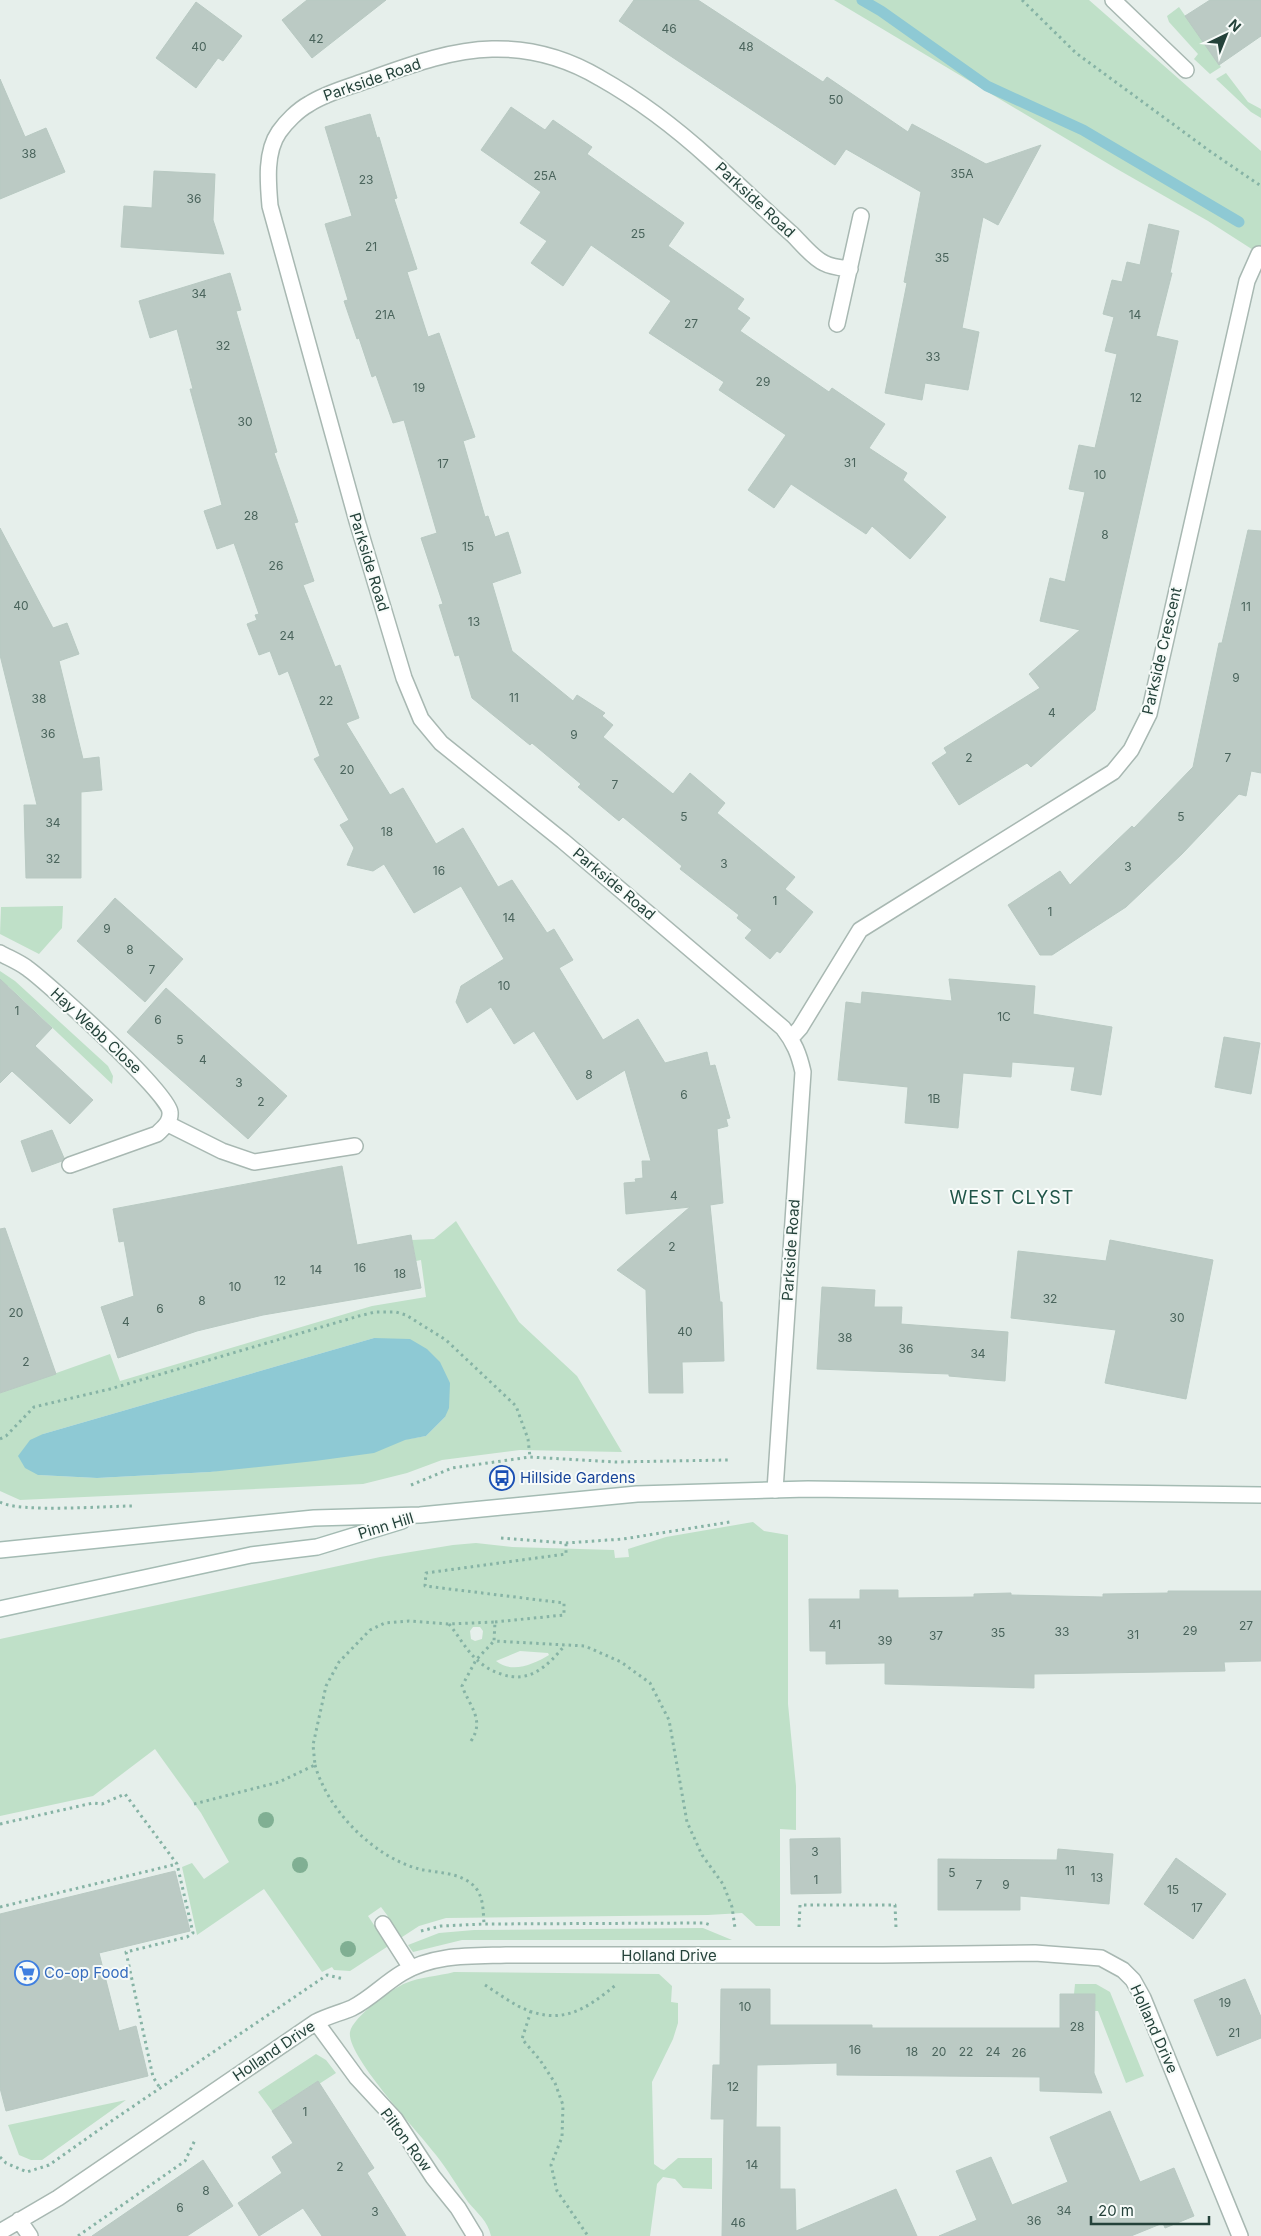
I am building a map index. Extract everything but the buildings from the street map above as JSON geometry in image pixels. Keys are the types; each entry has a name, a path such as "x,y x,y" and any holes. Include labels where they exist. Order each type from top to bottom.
{"street":[{"path":"1122,3 1186,70"},
{"name":"Parkside Road","path":"776,1490 803,1072 799,1054 791,1038 777,1023 563,841 441,744 421,719 404,678 357,521 270,206 268,174 272,146 282,128 308,104 327,94 381,75 436,57 467,51 492,49 520,50 545,55 569,63 600,78 654,114 708,157 824,263 850,270"},
{"path":"837,324 862,216"},
{"name":"Parkside Crescent","path":"791,1038 800,1028 860,930 1113,772 1131,750 1149,714 1247,280 1260,254"},
{"name":"Hay Webb Close","path":"0,953 27,968 152,1083 166,1100 170,1111 168,1124"},
{"path":"70,1165 157,1134 168,1124 222,1151 254,1162 355,1146"},
{"path":"420,1515 637,1494 776,1490 1261,1495"},
{"name":"Pinn Hill","path":"0,1550 314,1518 420,1515"},
{"name":"Pinn Hill","path":"0,1609 251,1555 317,1547 420,1515"},
{"path":"382,1924 411,1968"},
{"name":"Holland Drive","path":"0,2232 58,2198 316,2022 329,2015 352,2008 411,1968 429,1961 449,1957 486,1956 873,1956 1035,1953 1101,1958 1123,1970 1133,1980 1143,1998 1240,2236"},
{"name":"Pilton Row","path":"316,2022 357,2078 394,2119 458,2208 475,2236"},
{"path":"19,2220 30,2236"}],"path":[{"path":"1022,0 1076,54 1261,186"},
{"path":"0,1439 6,1436 34,1407 110,1390 358,1316 375,1312 396,1312 418,1321 440,1335 516,1406 528,1439 530,1457"},
{"path":"498,1538 566,1543 623,1539 737,1520"},
{"path":"484,1924 482,1900 474,1885 459,1876 419,1869 401,1863 382,1853 364,1839 343,1815 318,1776 313,1745 326,1686 339,1662 357,1641 370,1630 385,1623 409,1620 449,1624 564,1616 564,1603 425,1586 426,1573 566,1554 566,1543"},
{"path":"471,1741 478,1731 476,1716 462,1686 476,1660 494,1641 496,1622"},
{"path":"449,1624 476,1660 492,1671 510,1678 525,1678 539,1672 565,1645"},
{"path":"494,1641 585,1646 621,1662 650,1683 669,1720 687,1822 702,1855 723,1884 732,1907 735,1934"},
{"path":"194,1804 279,1782 315,1766"},
{"path":"0,1824 93,1803 102,1804 125,1794 177,1864 193,1933 187,1937 126,1952 153,2077 160,2088"},
{"path":"0,1907 177,1864"},
{"path":"486,1956 485,1985 517,2005 531,2011 551,2016 566,2016 593,2004 620,1982 620,1955"},
{"path":"531,2011 522,2039 540,2060 555,2083 563,2105 562,2137 551,2165 557,2191 588,2236"},
{"path":"78,2236 185,2162 196,2137"}],"green space":[{"path":"834,0 1089,0 1261,151 1261,255 1208,221 1117,169"},
{"path":"1179,7 1221,67 1210,74 1194,59 1198,54 1169,22 1167,16"},
{"path":"1226,73 1248,102 1261,109 1261,118 1251,112 1216,79"},
{"path":"63,906 62,928 39,954 0,934 1,907"},
{"path":"0,971 15,981 108,1066 113,1076 112,1084 8,986 0,994"},
{"path":"456,1221 519,1322 577,1376 622,1452 520,1450 442,1460 407,1473 363,1484 20,1500 0,1491 0,1393 110,1354 120,1381 372,1306 426,1297 421,1260 416,1261 412,1240 434,1239","holes":["374,1338 445,1417 426,1436 210,1472 97,1478 38,1475 43,1434"]},
{"path":"753,1522 764,1531 788,1535 788,1704 796,1786 796,1830 780,1829 780,1926 756,1926 742,1913 446,1918 419,1926 350,1971 334,1970 332,1967 322,1972 264,1889 197,1935 182,1867 192,1863 204,1879 229,1862 201,1813 155,1749 93,1796 0,1816 0,1639 380,1557 453,1545 476,1543 512,1547 614,1550 615,1558 629,1557 628,1549 666,1537","holes":["473,1627 480,1627 483,1631 482,1639 475,1641 471,1639 470,1631","520,1651 548,1653 549,1655 537,1662 516,1667 502,1665 496,1661","381,1907 390,1919 376,1928 368,1916"]},
{"path":"703,1928 732,1940 462,1940 413,1952 408,1945 439,1933 474,1930"},
{"path":"454,1972 659,1974 672,1986 671,2002 678,2003 678,2023 673,2039 652,2082 654,2164 664,2170 678,2158 712,2158 712,2189 683,2188 675,2179 663,2177 657,2184 650,2236 491,2236 485,2222 468,2202 428,2144 371,2076 352,2043 350,2032 365,2011 399,1986 417,1979"},
{"path":"1075,1984 1096,1984 1110,1992 1144,2076 1126,2083 1098,2011 1095,2011 1095,1995 1074,1994"},
{"path":"316,2054 326,2060 336,2073 319,2084 318,2081 272,2111 258,2092"},
{"path":"126,2100 42,2160 31,2160 19,2155 8,2125"}],"water":[{"path":"374,1338 410,1339 427,1349 440,1362 450,1383 449,1408 445,1417 426,1436 405,1440 374,1453 315,1461 210,1472 97,1478 38,1475 25,1468 18,1456 30,1440 43,1434"}],"waterway":[{"path":"862,0 881,11 987,86 1083,130 1239,222"}],"place":[{"name":"Hillside Gardens","path":"502,1478"},
{"name":"Co-op Food","path":"27,1973"}],"district":[{"name":"WEST CLYST","path":"1012,1198"}]}
